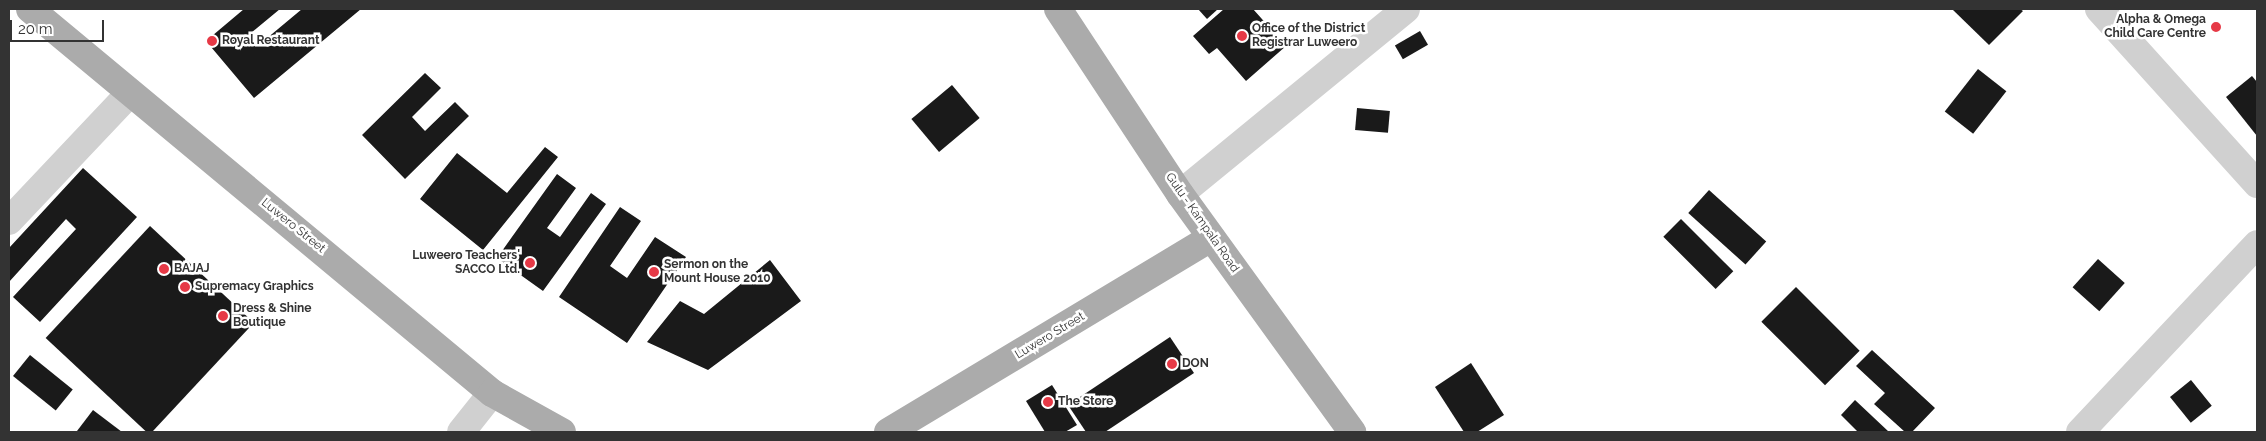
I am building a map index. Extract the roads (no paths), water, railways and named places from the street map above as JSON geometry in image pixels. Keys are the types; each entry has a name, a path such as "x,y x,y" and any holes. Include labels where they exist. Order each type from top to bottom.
{"main road":[{"name":"Luwero Street","path":"30,9 492,393 562,432"},
{"name":"Gulu - Kampala Road","path":"1058,9 1180,194 1352,432"},
{"name":"Luwero Street","path":"888,432 1211,238"}],"street":[{"path":"1180,194 1406,9"},
{"path":"2099,9 2257,184"},
{"path":"9,221 130,93"},
{"path":"2080,432 2257,244"},
{"path":"461,432 492,393"}],"place":[{"name":"Alpha & Omega Child Care Centre","path":"2216,27"},
{"name":"Office of the District Registrar Luweero","path":"1242,36"},
{"name":"Royal Restaurant","path":"212,41"},
{"name":"Luweero Teachers' SACCO Ltd.","path":"530,263"},
{"name":"BAJAJ","path":"164,269"},
{"name":"Sermon on the Mount House 2010","path":"654,272"},
{"name":"Supremacy Graphics","path":"185,287"},
{"name":"Dress & Shine Boutique","path":"223,316"},
{"name":"DON","path":"1172,364"},
{"name":"The Store","path":"1048,402"}]}
